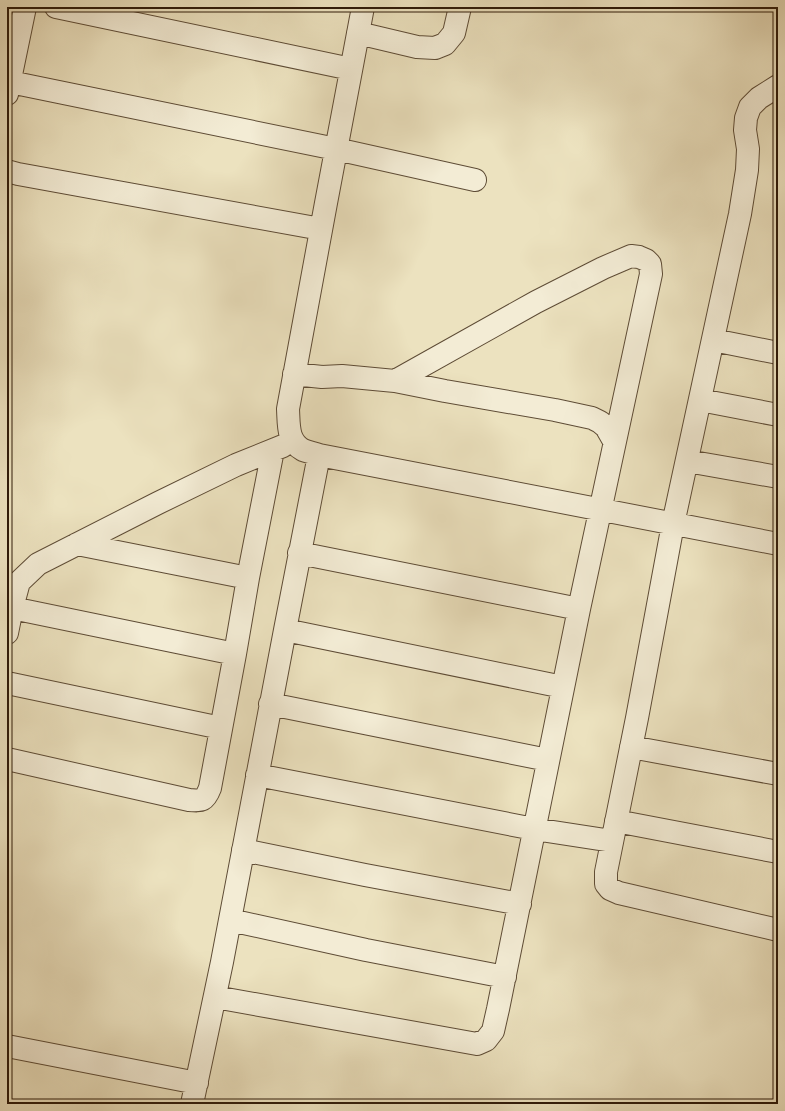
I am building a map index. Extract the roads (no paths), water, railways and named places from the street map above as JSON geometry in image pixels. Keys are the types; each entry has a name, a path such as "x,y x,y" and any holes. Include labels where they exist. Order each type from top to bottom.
{"street":[{"path":"25,7 8,88 336,149 475,180"},
{"path":"56,7 351,69"},
{"path":"363,7 288,409 289,431 294,442 302,449 319,455 778,544"},
{"path":"358,33 417,47 435,48 445,44 454,33 460,7"},
{"path":"778,86 759,98 750,107 746,118 745,130 748,149 747,170 740,214 674,524 606,872 606,884 610,889 619,893 778,930"},
{"path":"7,171 321,229"},
{"path":"215,997 477,1044 486,1040 493,1031 614,441 651,274 650,264 646,260 639,257 631,256 610,265 536,302 395,381"},
{"path":"713,340 778,353"},
{"path":"294,374 322,377 342,376 395,381 555,410 592,418 600,422 606,427 614,441"},
{"path":"700,400 778,415"},
{"path":"7,633 12,608 13,581 38,564 229,468 294,442"},
{"path":"7,759 189,800 201,801 207,796 210,788 273,450"},
{"path":"192,1104 215,997 319,455"},
{"path":"687,461 778,477"},
{"path":"77,544 248,578"},
{"path":"300,553 579,609"},
{"path":"12,608 235,654"},
{"path":"285,630 563,687"},
{"path":"7,683 221,728"},
{"path":"270,704 548,760"},
{"path":"631,747 778,774"},
{"path":"257,775 534,828 614,831 778,852"},
{"path":"243,850 520,904"},
{"path":"230,920 366,950 505,977"},
{"path":"7,1046 197,1083"}]}
